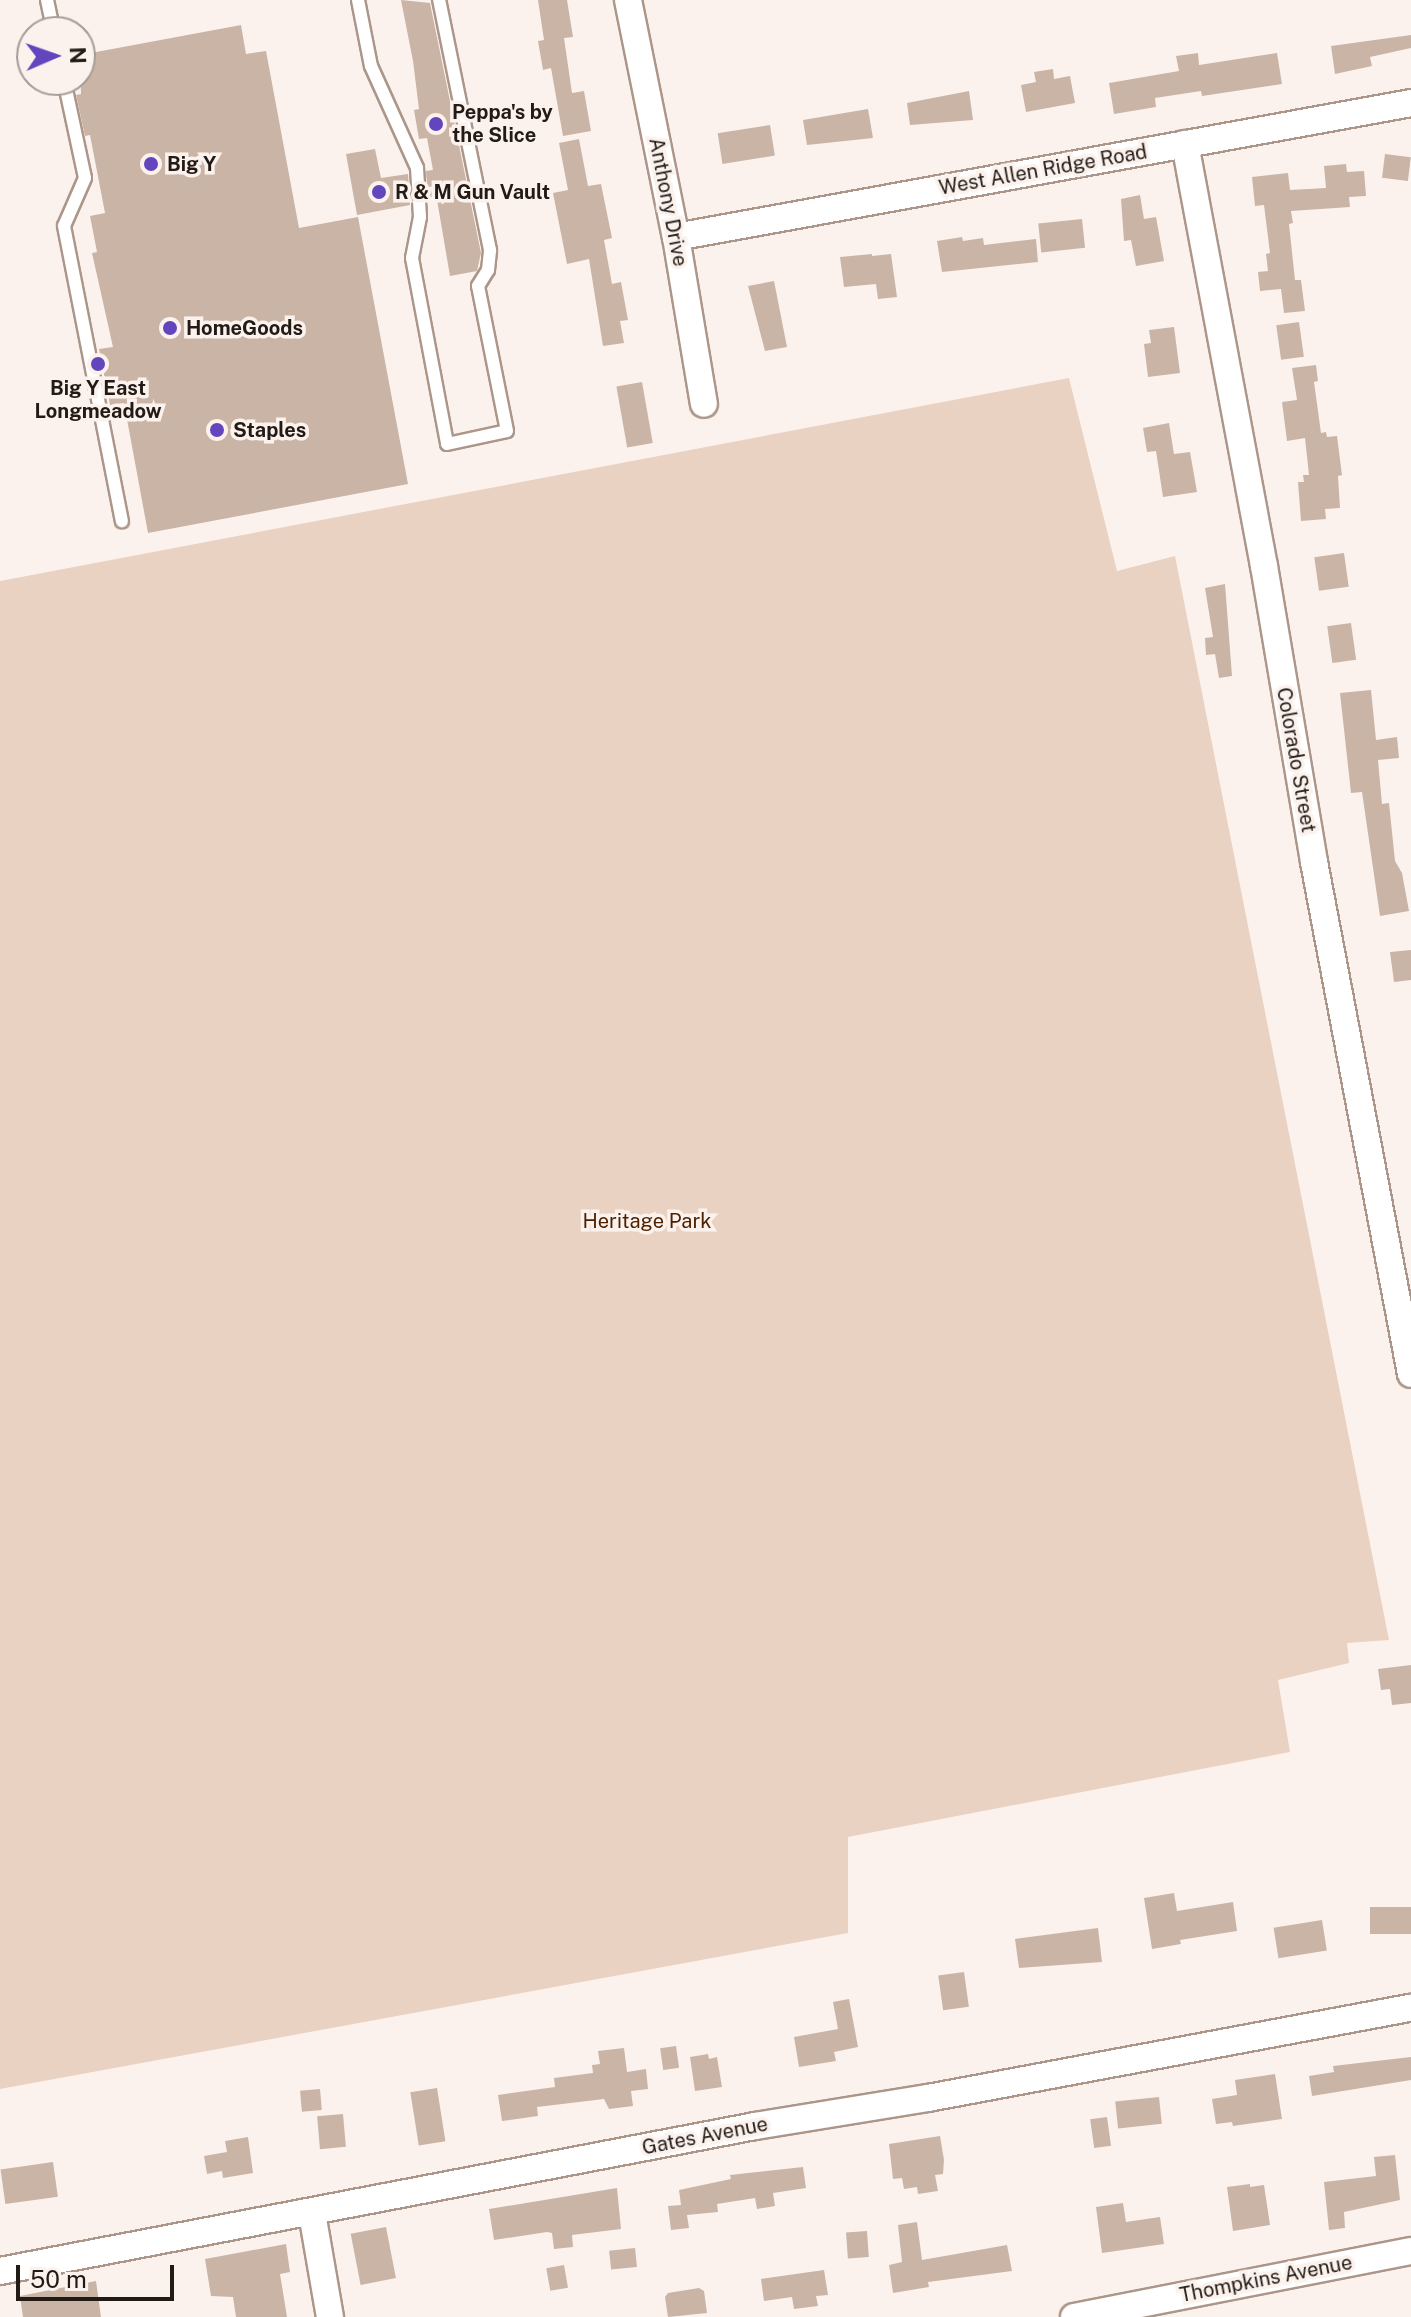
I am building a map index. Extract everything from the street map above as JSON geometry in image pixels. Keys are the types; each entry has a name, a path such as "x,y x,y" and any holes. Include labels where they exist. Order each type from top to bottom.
{"street":[{"name":"Anthony Drive","path":"628,0 676,237 704,404"},
{"name":"West Allen Ridge Road","path":"676,237 1411,103"},
{"name":"Colorado Street","path":"1185,144 1264,566 1293,748 1411,1374"},
{"name":"Gates Avenue","path":"0,2271 755,2126 928,2098 1411,2008"},
{"path":"312,2213 330,2317"},
{"name":"Thompkins Avenue","path":"1074,2317 1411,2251"}],"lane":[{"path":"358,0 371,66 417,168 420,217 412,258 447,444 507,431 478,286 488,270 490,250 439,0"},
{"path":"67,96 85,178 64,226 122,521"}],"green space":[{"name":"Heritage Park","path":"1069,378 1117,571 1175,556 1389,1640 1347,1643 1349,1663 1278,1680 1290,1752 848,1837 848,1933 0,2089 0,581"}],"building":[{"path":"401,0 430,3 481,253 477,271 450,276 437,200 428,202 426,171 433,170 427,138 419,139 414,110 419,109 413,61"},
{"path":"538,0 567,0 573,37 564,38 572,93 584,91 591,131 563,136 551,68 543,70 538,41 544,40"},
{"path":"241,25 246,54 266,51 299,228 358,217 408,484 148,533 124,403 110,405 99,349 113,347 92,253 97,252 90,216 105,213 90,135 85,136 76,96 96,96 96,52"},
{"path":"1411,35 1411,48 1370,57 1372,66 1335,74 1331,46"},
{"path":"1198,53 1199,65 1277,53 1282,84 1202,96 1201,91 1155,98 1156,107 1114,114 1109,83 1179,71 1176,56"},
{"path":"1053,69 1054,79 1070,76 1075,103 1026,112 1021,85 1036,82 1034,72"},
{"path":"969,91 973,120 910,125 907,103"},
{"path":"868,109 873,138 807,145 803,120"},
{"path":"770,125 775,156 723,164 718,133"},
{"path":"579,139 588,186 601,184 612,238 604,240 612,284 621,282 628,320 620,321 624,343 603,346 589,259 567,264 553,193 568,190 559,143"},
{"name":"R & M Gun Vault","path":"375,149 381,178 408,174 410,205 357,215 346,154"},
{"path":"1385,154 1411,157 1408,181 1382,178"},
{"path":"1346,164 1347,172 1364,171 1366,196 1349,197 1350,207 1291,211 1293,223 1289,224 1295,280 1301,280 1305,311 1284,313 1281,289 1260,291 1258,272 1268,271 1266,254 1270,253 1264,205 1255,206 1252,177 1288,173 1290,190 1326,188 1324,166"},
{"path":"1140,195 1144,219 1156,217 1164,261 1136,266 1131,240 1124,241 1121,199"},
{"path":"1082,219 1085,248 1041,252 1038,224"},
{"path":"962,237 963,241 983,238 984,245 1036,239 1038,262 942,272 937,241"},
{"path":"891,254 897,297 878,299 876,284 844,287 840,257"},
{"path":"774,281 787,347 765,351 748,286"},
{"path":"1299,322 1304,357 1281,360 1276,325"},
{"path":"1174,327 1180,373 1148,377 1144,344 1151,343 1149,330"},
{"path":"1316,365 1318,381 1314,382 1321,433 1326,432 1327,437 1337,436 1342,475 1338,476 1340,508 1325,509 1326,519 1301,521 1298,482 1304,482 1303,475 1309,475 1305,438 1287,441 1282,402 1297,400 1292,368"},
{"path":"642,382 653,443 627,448 616,387"},
{"path":"1169,423 1174,454 1190,452 1197,492 1163,497 1156,451 1147,452 1143,428"},
{"path":"1344,553 1349,587 1319,591 1314,557"},
{"path":"1225,584 1232,676 1219,678 1215,654 1206,655 1205,638 1213,637 1205,588"},
{"path":"1351,623 1356,660 1332,663 1327,626"},
{"path":"1371,690 1376,740 1397,737 1399,758 1378,760 1382,804 1389,803 1395,861 1402,873 1409,911 1380,916 1362,792 1351,793 1340,693"},
{"path":"1411,950 1411,980 1394,982 1390,952"},
{"path":"1411,1665 1411,1703 1392,1705 1390,1689 1381,1690 1378,1669"},
{"path":"1174,1893 1177,1911 1233,1902 1237,1931 1180,1940 1181,1944 1152,1949 1144,1898"},
{"path":"1370,1907 1411,1907 1411,1934 1370,1934"},
{"path":"1322,1920 1327,1951 1278,1958 1274,1928"},
{"path":"1098,1928 1102,1962 1019,1968 1015,1939"},
{"path":"964,1972 969,2007 943,2010 938,1976"},
{"path":"849,1999 858,2047 834,2052 836,2061 799,2067 794,2037 838,2029 833,2002"},
{"path":"676,2046 679,2068 663,2070 660,2048"},
{"path":"624,2048 627,2072 646,2069 648,2089 631,2091 633,2106 609,2109 604,2099 537,2107 538,2116 502,2121 498,2095 555,2087 554,2078 593,2073 592,2065 600,2064 598,2051"},
{"path":"708,2054 709,2059 717,2057 722,2087 695,2091 690,2057"},
{"path":"1411,2057 1411,2080 1312,2096 1309,2076 1334,2072 1333,2066"},
{"path":"1275,2074 1282,2119 1233,2126 1232,2122 1216,2124 1212,2099 1237,2095 1235,2080"},
{"path":"437,2088 445,2141 419,2146 410,2092"},
{"path":"320,2089 322,2110 302,2112 300,2091"},
{"path":"1159,2097 1162,2124 1118,2128 1115,2102"},
{"path":"343,2114 346,2147 320,2149 317,2116"},
{"path":"1107,2117 1111,2146 1094,2148 1090,2119"},
{"path":"940,2136 944,2160 943,2174 935,2175 938,2191 918,2194 917,2187 904,2189 902,2178 893,2179 889,2144"},
{"path":"248,2137 253,2173 223,2178 222,2171 207,2174 204,2156 227,2152 225,2141"},
{"path":"1395,2155 1400,2200 1344,2212 1345,2228 1329,2230 1324,2182 1376,2176 1374,2157"},
{"path":"53,2162 58,2197 5,2204 1,2169"},
{"path":"803,2167 806,2188 773,2193 775,2206 757,2209 755,2198 717,2204 718,2212 687,2215 689,2228 671,2230 668,2206 681,2205 679,2190 731,2179 730,2175"},
{"path":"1250,2184 1250,2187 1264,2185 1270,2225 1233,2231 1227,2187"},
{"path":"617,2188 621,2229 572,2235 573,2247 554,2249 552,2233 547,2232 494,2240 489,2209"},
{"path":"1123,2203 1126,2222 1160,2217 1164,2244 1102,2253 1096,2207"},
{"path":"917,2222 922,2260 1007,2245 1012,2271 928,2282 929,2287 893,2293 889,2265 902,2262 898,2225"},
{"path":"386,2227 396,2278 361,2285 351,2234"},
{"path":"867,2231 869,2257 848,2258 846,2232"},
{"path":"286,2244 290,2272 280,2274 287,2317 236,2317 233,2297 211,2296 205,2259"},
{"path":"635,2248 637,2267 611,2270 609,2251"},
{"path":"564,2265 568,2288 550,2291 546,2268"},
{"path":"824,2270 828,2295 816,2296 818,2306 794,2309 792,2297 764,2301 761,2279"},
{"path":"96,2281 101,2317 23,2317 20,2296"},
{"path":"699,2288 704,2291 707,2313 668,2317 665,2297 668,2293"}],"place":[{"name":"Peppa's by the Slice","path":"436,124"},
{"name":"Big Y","path":"151,164"},
{"name":"R & M Gun Vault","path":"379,192"},
{"name":"HomeGoods","path":"170,328"},
{"name":"Big Y East Longmeadow","path":"98,364"},
{"name":"Staples","path":"217,430"}]}
